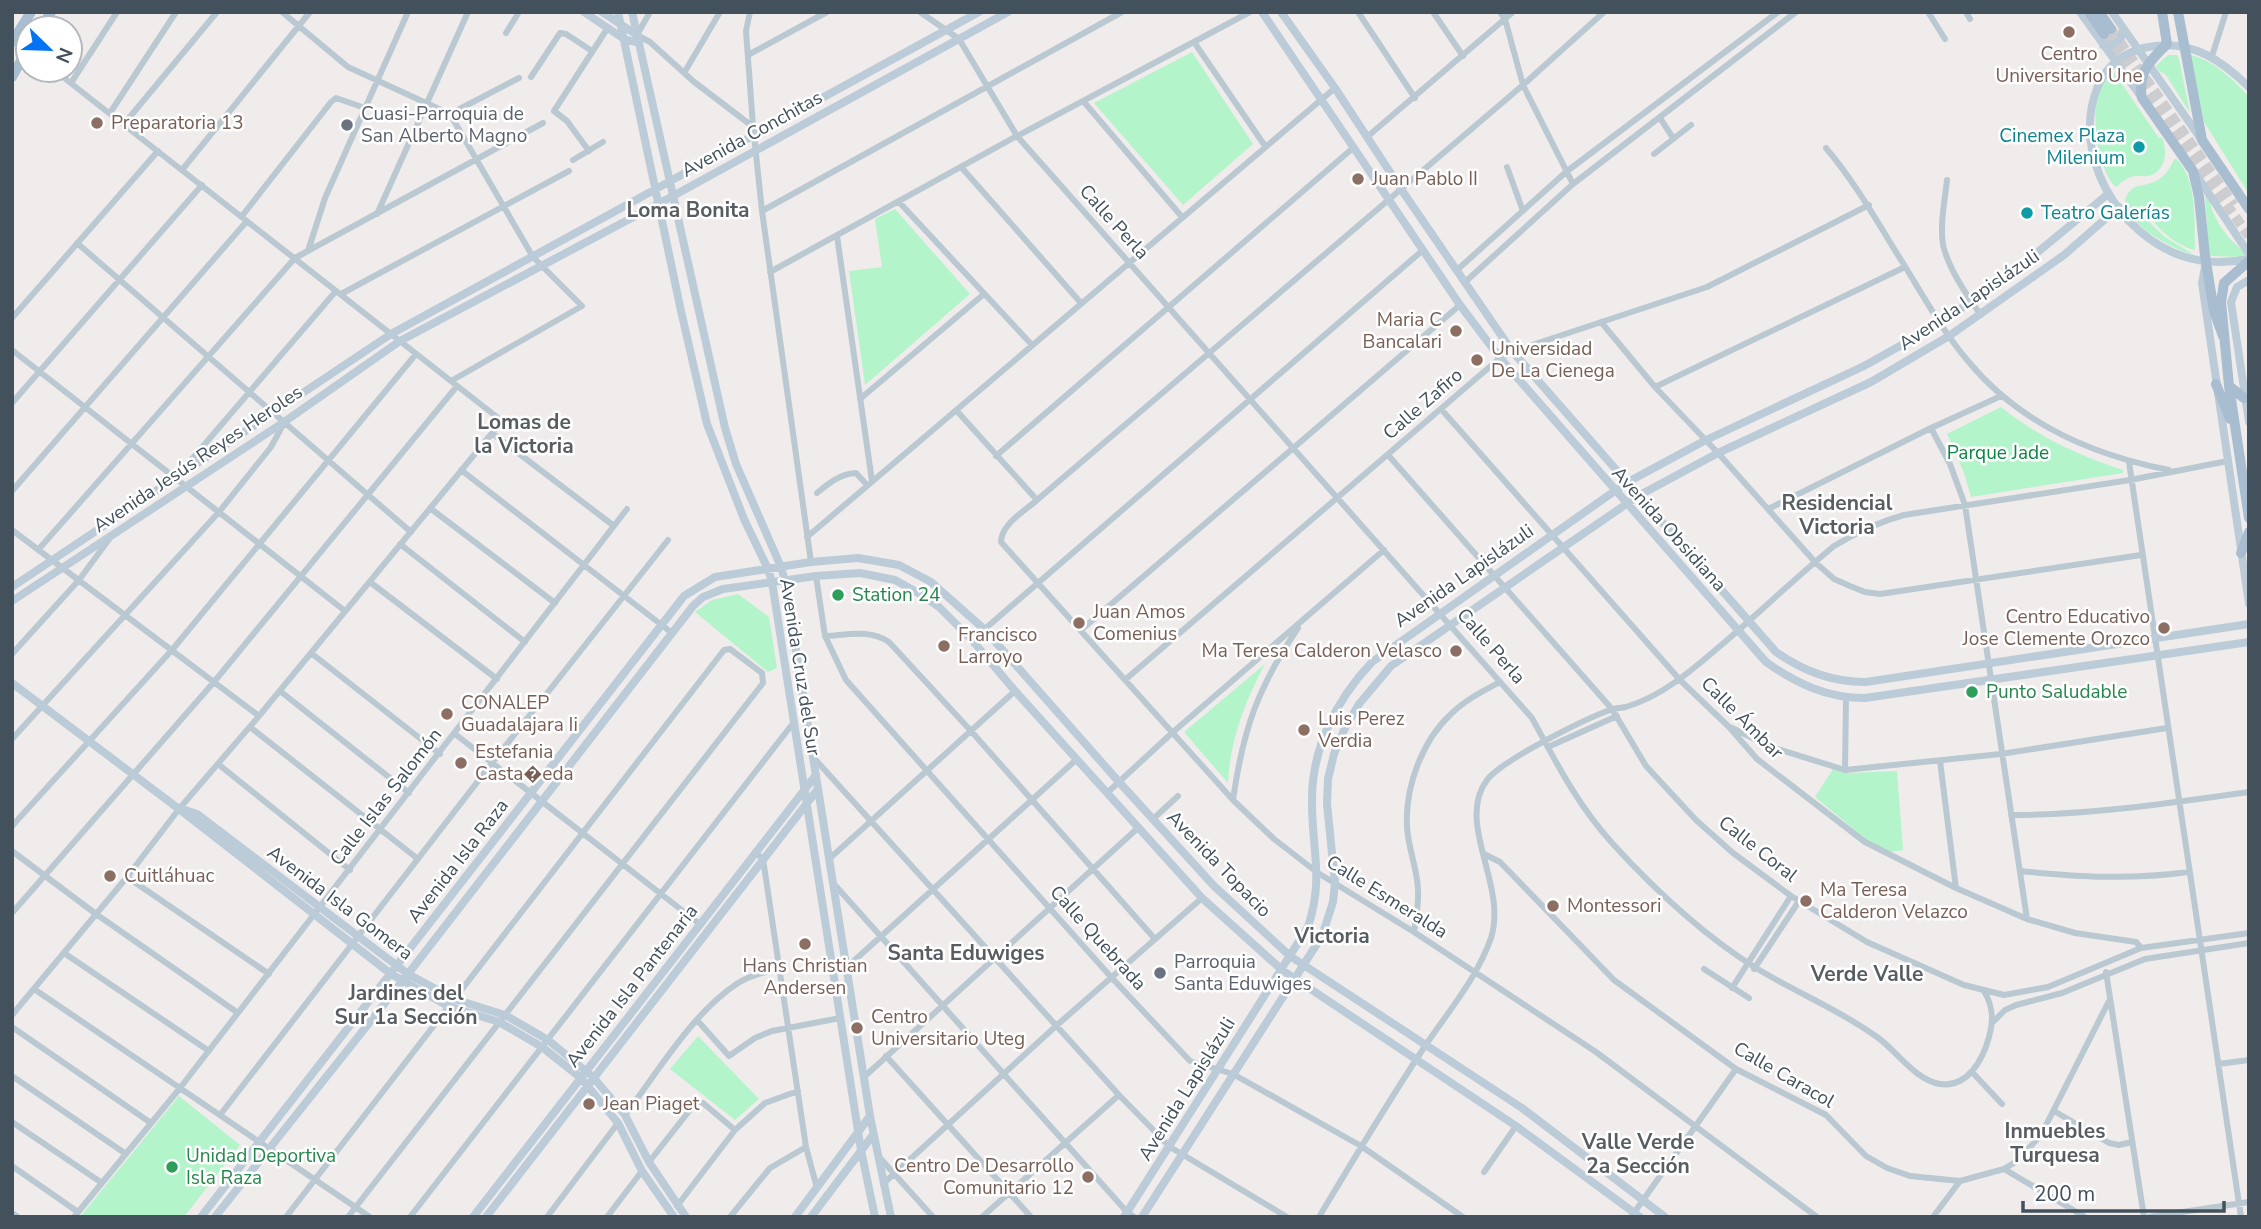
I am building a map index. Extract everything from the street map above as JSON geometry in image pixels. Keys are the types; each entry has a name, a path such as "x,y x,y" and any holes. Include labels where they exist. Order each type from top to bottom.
{"main road":[{"path":"13,40 31,12"},
{"path":"2089,12 2106,36"},
{"path":"2099,12 2106,36"},
{"path":"2162,12 2167,44 2148,63 2141,79 2142,99 2193,171 2216,319 2223,336"},
{"path":"2178,12 2202,140 2249,209"},
{"path":"2249,258 2224,283 2221,302 2229,386 2249,518"},
{"path":"2216,384 2236,434"},
{"path":"2229,386 2245,398"},
{"path":"2241,553 2249,532"}],"street":[{"path":"84,63 117,12"},
{"path":"110,113 176,12"},
{"path":"124,124 217,12"},
{"path":"12,913 214,682 368,495 454,383 582,306 533,257 450,114 348,66 282,12"},
{"path":"182,170 310,12"},
{"path":"308,251 326,198 408,12"},
{"path":"377,214 468,12"},
{"path":"506,33 519,12"},
{"path":"584,12 624,39 650,42 753,131"},
{"path":"602,12 638,39"},
{"name":"Avenida Cruz del Sur","path":"618,12 707,424 772,583 858,1132 875,1217"},
{"name":"Avenida Cruz del Sur","path":"632,12 725,428 736,464 785,581 873,1135 891,1217"},
{"path":"638,39 650,12"},
{"path":"684,73 720,12"},
{"path":"750,12 747,31 755,150 811,562"},
{"path":"748,55 827,12"},
{"name":"Calle Perla","path":"920,12 959,39 1017,136 1532,718 1564,779 1583,808 1629,860 1692,921 1748,963 1877,1037 1918,1073 1940,1084 1951,1084 1972,1072"},
{"name":"Avenida Conchitas","path":"391,334 670,182 753,131 979,12"},
{"name":"Avenida Conchitas","path":"400,341 542,267 1008,12"},
{"path":"762,211 1122,12"},
{"path":"770,272 1250,12"},
{"name":"Avenida Obsidiana","path":"1262,12 1460,305 1500,358 1766,662 1784,675 1804,686 1846,698 1885,696 2249,642"},
{"name":"Avenida Obsidiana","path":"1281,12 1512,351 1776,652 1828,679 1852,682 1883,680 2249,624"},
{"path":"1358,12 1415,98"},
{"path":"1433,12 1463,56"},
{"path":"1367,137 1463,56 1502,15 1513,12"},
{"path":"956,410 1037,500 1523,85 1604,12"},
{"path":"1457,270 1566,172 1777,12"},
{"path":"1464,283 1573,184 1796,12"},
{"path":"2080,12 2115,45 2119,42 2123,28"},
{"path":"2112,12 2202,140"},
{"path":"2212,56 2227,12"},
{"path":"1931,13 1945,39"},
{"path":"1502,15 1523,85 1573,184"},
{"path":"589,150 569,124 554,111 607,29"},
{"path":"531,77 560,33 592,51"},
{"path":"2106,36 2115,61 2142,99"},
{"path":"1194,42 1265,146"},
{"path":"2193,171 2249,258 2206,261 2187,258 2164,248 2142,232 2108,194 2096,170 2088,131 2094,96 2103,75 2123,54 2167,44 2183,45 2212,56 2249,87"},
{"path":"450,114 519,78"},
{"path":"12,1015 127,877 179,809 280,691 502,421 72,84"},
{"path":"807,537 1335,88"},
{"path":"12,491 164,318 245,218 331,102 336,98 343,99 365,108"},
{"path":"1084,102 1182,217"},
{"path":"1660,118 1674,138"},
{"path":"38,550 295,258 543,123"},
{"path":"1654,153 1691,125"},
{"path":"573,160 603,142"},
{"path":"996,456 1353,148"},
{"path":"1826,148 1869,205 1949,336 1967,361 2001,396 2052,431 2129,462 2174,471"},
{"path":"12,318 158,151"},
{"path":"1507,167 1523,211"},
{"path":"962,168 1081,303"},
{"path":"175,478 338,293 569,171"},
{"path":"1947,180 1943,218 1944,247 1980,315"},
{"path":"12,403 202,185"},
{"name":"Avenida Lapislázuli","path":"1129,1215 1308,927 1317,896 1312,785 1320,747 1331,718 1346,692 1372,662 1626,483 1706,440 1864,366 1941,323 2027,261 2108,194"},
{"path":"2101,201 2110,205 2111,214"},
{"path":"899,202 1032,345"},
{"name":"Calle Zafiro","path":"1126,679 1500,358 1512,351 1707,287 1869,205"},
{"name":"Avenida Lapislázuli","path":"1142,1217 1322,936 1334,902 1335,883 1327,804 1328,779 1334,754 1359,704 1391,666 1637,496 1718,453 1871,382 1949,336 2064,254 2119,207"},
{"path":"837,236 870,483"},
{"path":"78,243 411,532"},
{"path":"972,640 1423,250"},
{"path":"2206,261 2202,283 2249,604"},
{"path":"1655,387 1905,267"},
{"path":"2249,280 2239,285 2232,295 2234,329 2249,422"},
{"path":"860,399 984,295"},
{"path":"2221,302 2234,329"},
{"path":"1081,630 1460,305"},
{"path":"1601,322 1655,387 1815,562 1842,583 1865,592 1881,594 2141,555"},
{"name":"Avenida Jesús Reyes Heroles","path":"12,587 391,334"},
{"name":"Avenida Jesús Reyes Heroles","path":"12,601 285,422 400,341"},
{"path":"12,350 345,611"},
{"path":"12,826 172,650 416,354"},
{"path":"1768,509 2001,396"},
{"name":"Calle Ámbar","path":"1441,409 1680,680 1729,727 1757,760 1865,842 1956,888 2027,919 2075,933 2136,942 2141,948"},
{"path":"12,739 219,512 271,447 285,422"},
{"path":"1931,428 1950,464 1965,505 2027,919"},
{"path":"492,433 614,526"},
{"name":"Calle Coral","path":"1388,455 1612,709 1646,766 1696,820 1733,853 1791,896 1867,943 1984,991 2004,995 2048,987 2141,948 2249,933"},
{"path":"1319,1217 1425,1045 1475,973 1491,937 1495,916 1493,888 1475,819 1482,787 1495,771 1546,745 1616,716 1626,707 1680,680 1834,546 1881,521 2228,461"},
{"path":"2129,462 2241,1217"},
{"path":"461,470 672,633"},
{"path":"817,493 832,481 848,474 856,473 870,483"},
{"name":"Calle Esmeralda","path":"1037,500 1006,528 1001,537 1004,546 1233,800 1274,839 1318,873 1414,932 1596,1052 1817,1217"},
{"path":"430,508 555,603"},
{"name":"Calle Islas Salomón","path":"76,1214 209,1051 627,509"},
{"path":"12,530 259,716"},
{"path":"12,654 79,580 111,537"},
{"path":"220,1115 668,540"},
{"path":"400,544 525,642"},
{"path":"1108,792 1173,732 1384,550"},
{"name":"Avenida Topacio","path":"768,569 858,558 899,565 932,582 984,629 1214,886 1290,956 1522,1108 1665,1217"},
{"name":"Avenida Isla Raza","path":"201,1217 684,596 704,582 731,574 768,569"},
{"name":"Avenida Topacio","path":"772,583 860,573 895,580 939,607 972,640 1202,898 1282,970 1516,1126 1635,1215"},
{"name":"Calle Quebrada","path":"816,576 825,636 846,680 1111,977 1190,1061 1233,1074 1362,1146 1463,1217"},
{"path":"370,582 497,679"},
{"name":"Avenida Isla Raza","path":"215,1217 405,978 693,606 712,592 772,583"},
{"path":"1233,800 1241,747 1254,706 1272,668 1303,621"},
{"path":"825,636 863,633 883,638 903,656 1155,939"},
{"path":"286,1217 724,650 730,649 762,673 762,683 348,1217"},
{"path":"311,653 440,754"},
{"path":"1414,932 1418,890 1407,824 1415,771 1428,745 1449,716 1500,682"},
{"name":"Avenida Isla Gomera","path":"12,683 179,809 197,814 317,911 352,944 448,1006 502,1019"},
{"path":"280,691 409,793"},
{"path":"829,859 1015,691"},
{"path":"1845,770 1846,698"},
{"path":"1546,745 1612,709 1626,707"},
{"path":"410,1217 794,722"},
{"path":"250,727 418,859"},
{"path":"1729,727 1770,747 1845,770 2001,754 2167,727"},
{"path":"455,734 708,930"},
{"path":"813,757 1119,1095 1170,1147 1287,1217"},
{"path":"846,968 1077,759"},
{"path":"1940,761 1956,888"},
{"path":"218,764 350,870"},
{"name":"Avenida Isla Pantenaria","path":"485,1217 699,924 816,775"},
{"name":"Avenida Isla Pantenaria","path":"473,1217 708,930 818,789"},
{"path":"2011,815 2052,815 2249,792"},
{"path":"1153,819 1178,796"},
{"path":"864,1077 1139,827"},
{"path":"12,851 96,914 238,1013"},
{"path":"755,852 764,859 806,1147 817,1188"},
{"name":"Calle Caracol","path":"1484,854 1500,862 1614,980 1736,1069 1826,1115 1866,1156 1887,1168 1919,1178 1960,1181 2004,1169 2030,1148 2054,1111 2110,999"},
{"path":"2020,871 2100,878 2189,872"},
{"path":"127,877 269,974"},
{"path":"834,884 1129,1215"},
{"path":"1732,988 1791,896"},
{"path":"883,1184 1056,1026 1202,898"},
{"path":"1745,971 1756,968 1800,901"},
{"name":"Avenida Isla Gomera","path":"317,911 358,936 394,970"},
{"path":"1993,1022 2005,1010 2016,1005 2062,993 2145,959 2249,943"},
{"path":"2141,948 2145,959"},
{"path":"64,953 209,1051"},
{"path":"2104,963 2146,1217 2249,1202"},
{"path":"625,1115 697,1020 740,982 779,969"},
{"path":"1704,970 1749,998"},
{"name":"Avenida Isla Gomera","path":"405,978 502,1019 545,1043 587,1078 625,1115 649,1162 686,1217"},
{"path":"34,989 370,1217"},
{"path":"1984,991 1991,1006 1993,1022 1983,1054 1972,1072 2002,1104"},
{"path":"2004,995 2002,1003 2005,1010"},
{"path":"12,1000 20,1006"},
{"path":"697,1020 729,1056 755,1038 788,1027 840,1018"},
{"path":"12,1027 151,1123"},
{"path":"886,1056 1031,1217"},
{"path":"2218,1064 2249,1060"},
{"path":"1635,1215 1736,1069"},
{"path":"12,1076 126,1154"},
{"name":"Avenida Isla Gomera","path":"587,1078 618,1123 642,1171 671,1216"},
{"path":"677,1206 735,1130 765,1103 797,1091"},
{"path":"982,1217 1119,1095"},
{"path":"649,1162 695,1102 698,1101 735,1130"},
{"path":"2054,1111 2109,1143 2119,1145 2132,1142"},
{"path":"795,1217 870,1116"},
{"path":"12,1122 102,1183"},
{"path":"547,1217 618,1123"},
{"path":"1484,1172 1516,1126"},
{"path":"811,1217 873,1135"},
{"path":"630,1147 638,1142"},
{"path":"730,1217 772,1166 806,1147"},
{"path":"877,1155 933,1217"},
{"path":"12,1166 76,1214"},
{"path":"2004,1169 2085,1217"},
{"path":"607,1217 642,1171"},
{"path":"1933,1217 1960,1181"},
{"path":"12,1213 18,1217"}],"green space":[{"path":"1192,52 1253,144 1183,205 1094,103"},
{"path":"2168,55 2177,55 2179,59 2190,113 2166,75 2156,66"},
{"path":"2190,55 2206,61 2230,77 2249,97 2249,194 2204,122"},
{"path":"2113,71 2159,138 2162,138 2165,149 2162,166 2154,174 2129,178 2116,187 2103,163 2096,128 2098,93 2104,80"},
{"path":"2174,159 2177,159 2184,169 2192,190 2195,250 2171,239 2152,219 2149,222 2165,237 2194,255 2173,247 2145,230 2127,209 2126,199 2132,189 2160,178"},
{"path":"2205,196 2221,227 2246,254 2243,257 2209,256"},
{"path":"895,209 970,294 865,385 849,271 882,267 875,219"},
{"name":"Parque Jade","path":"2001,407 2044,436 2075,452 2123,470 2123,473 1971,497 1947,434"},
{"path":"738,594 769,617 777,668 768,672 695,612 712,600"},
{"path":"1265,664 1240,721 1232,751 1228,783 1184,732"},
{"path":"1833,769 1848,773 1897,771 1903,850 1891,852 1867,840 1815,797"},
{"path":"698,1036 759,1099 735,1120 670,1069"},
{"name":"Unidad Deportiva Isla Raza","path":"179,1096 240,1145 184,1217 80,1217"}],"tunnel":[{"path":"2111,29 2234,205"},
{"path":"2104,34 2249,236"}],"place":[{"name":"Centro Universitario Une","path":"2069,32"},
{"name":"Preparatoria 13","path":"97,123"},
{"name":"Cuasi-Parroquia de San Alberto Magno","path":"347,125"},
{"name":"Cinemex Plaza Milenium","path":"2139,147"},
{"name":"Juan Pablo II","path":"1358,179"},
{"name":"Teatro Galerías","path":"2027,213"},
{"name":"Maria C Bancalari","path":"1456,331"},
{"name":"Universidad De La Cienega","path":"1477,360"},
{"name":"Station 24","path":"838,595"},
{"name":"Juan Amos Comenius","path":"1079,623"},
{"name":"Centro Educativo Jose Clemente Orozco","path":"2164,628"},
{"name":"Francisco Larroyo","path":"944,646"},
{"name":"Ma Teresa Calderon Velasco","path":"1456,651"},
{"name":"Punto Saludable","path":"1972,692"},
{"name":"CONALEP Guadalajara Ii","path":"447,714"},
{"name":"Luis Perez Verdia","path":"1304,730"},
{"name":"Estefania Casta�eda","path":"461,763"},
{"name":"Cuitláhuac","path":"110,876"},
{"name":"Ma Teresa Calderon Velazco","path":"1806,901"},
{"name":"Montessori","path":"1553,906"},
{"name":"Hans Christian Andersen","path":"805,944"},
{"name":"Parroquia Santa Eduwiges","path":"1160,973"},
{"name":"Centro Universitario Uteg","path":"857,1028"},
{"name":"Jean Piaget","path":"589,1104"},
{"name":"Unidad Deportiva Isla Raza","path":"172,1167"},
{"name":"Centro De Desarrollo Comunitario 12","path":"1088,1177"}],"district":[{"name":"Loma Bonita","path":"688,210"},
{"name":"Lomas de la Victoria","path":"524,434"},
{"name":"Residencial Victoria","path":"1837,515"},
{"name":"Victoria","path":"1332,936"},
{"name":"Santa Eduwiges","path":"966,953"},
{"name":"Verde Valle","path":"1867,974"},
{"name":"Jardines del Sur 1a Sección","path":"406,1005"},
{"name":"Inmuebles Turquesa","path":"2055,1143"},
{"name":"Valle Verde 2a Sección","path":"1638,1154"}]}
